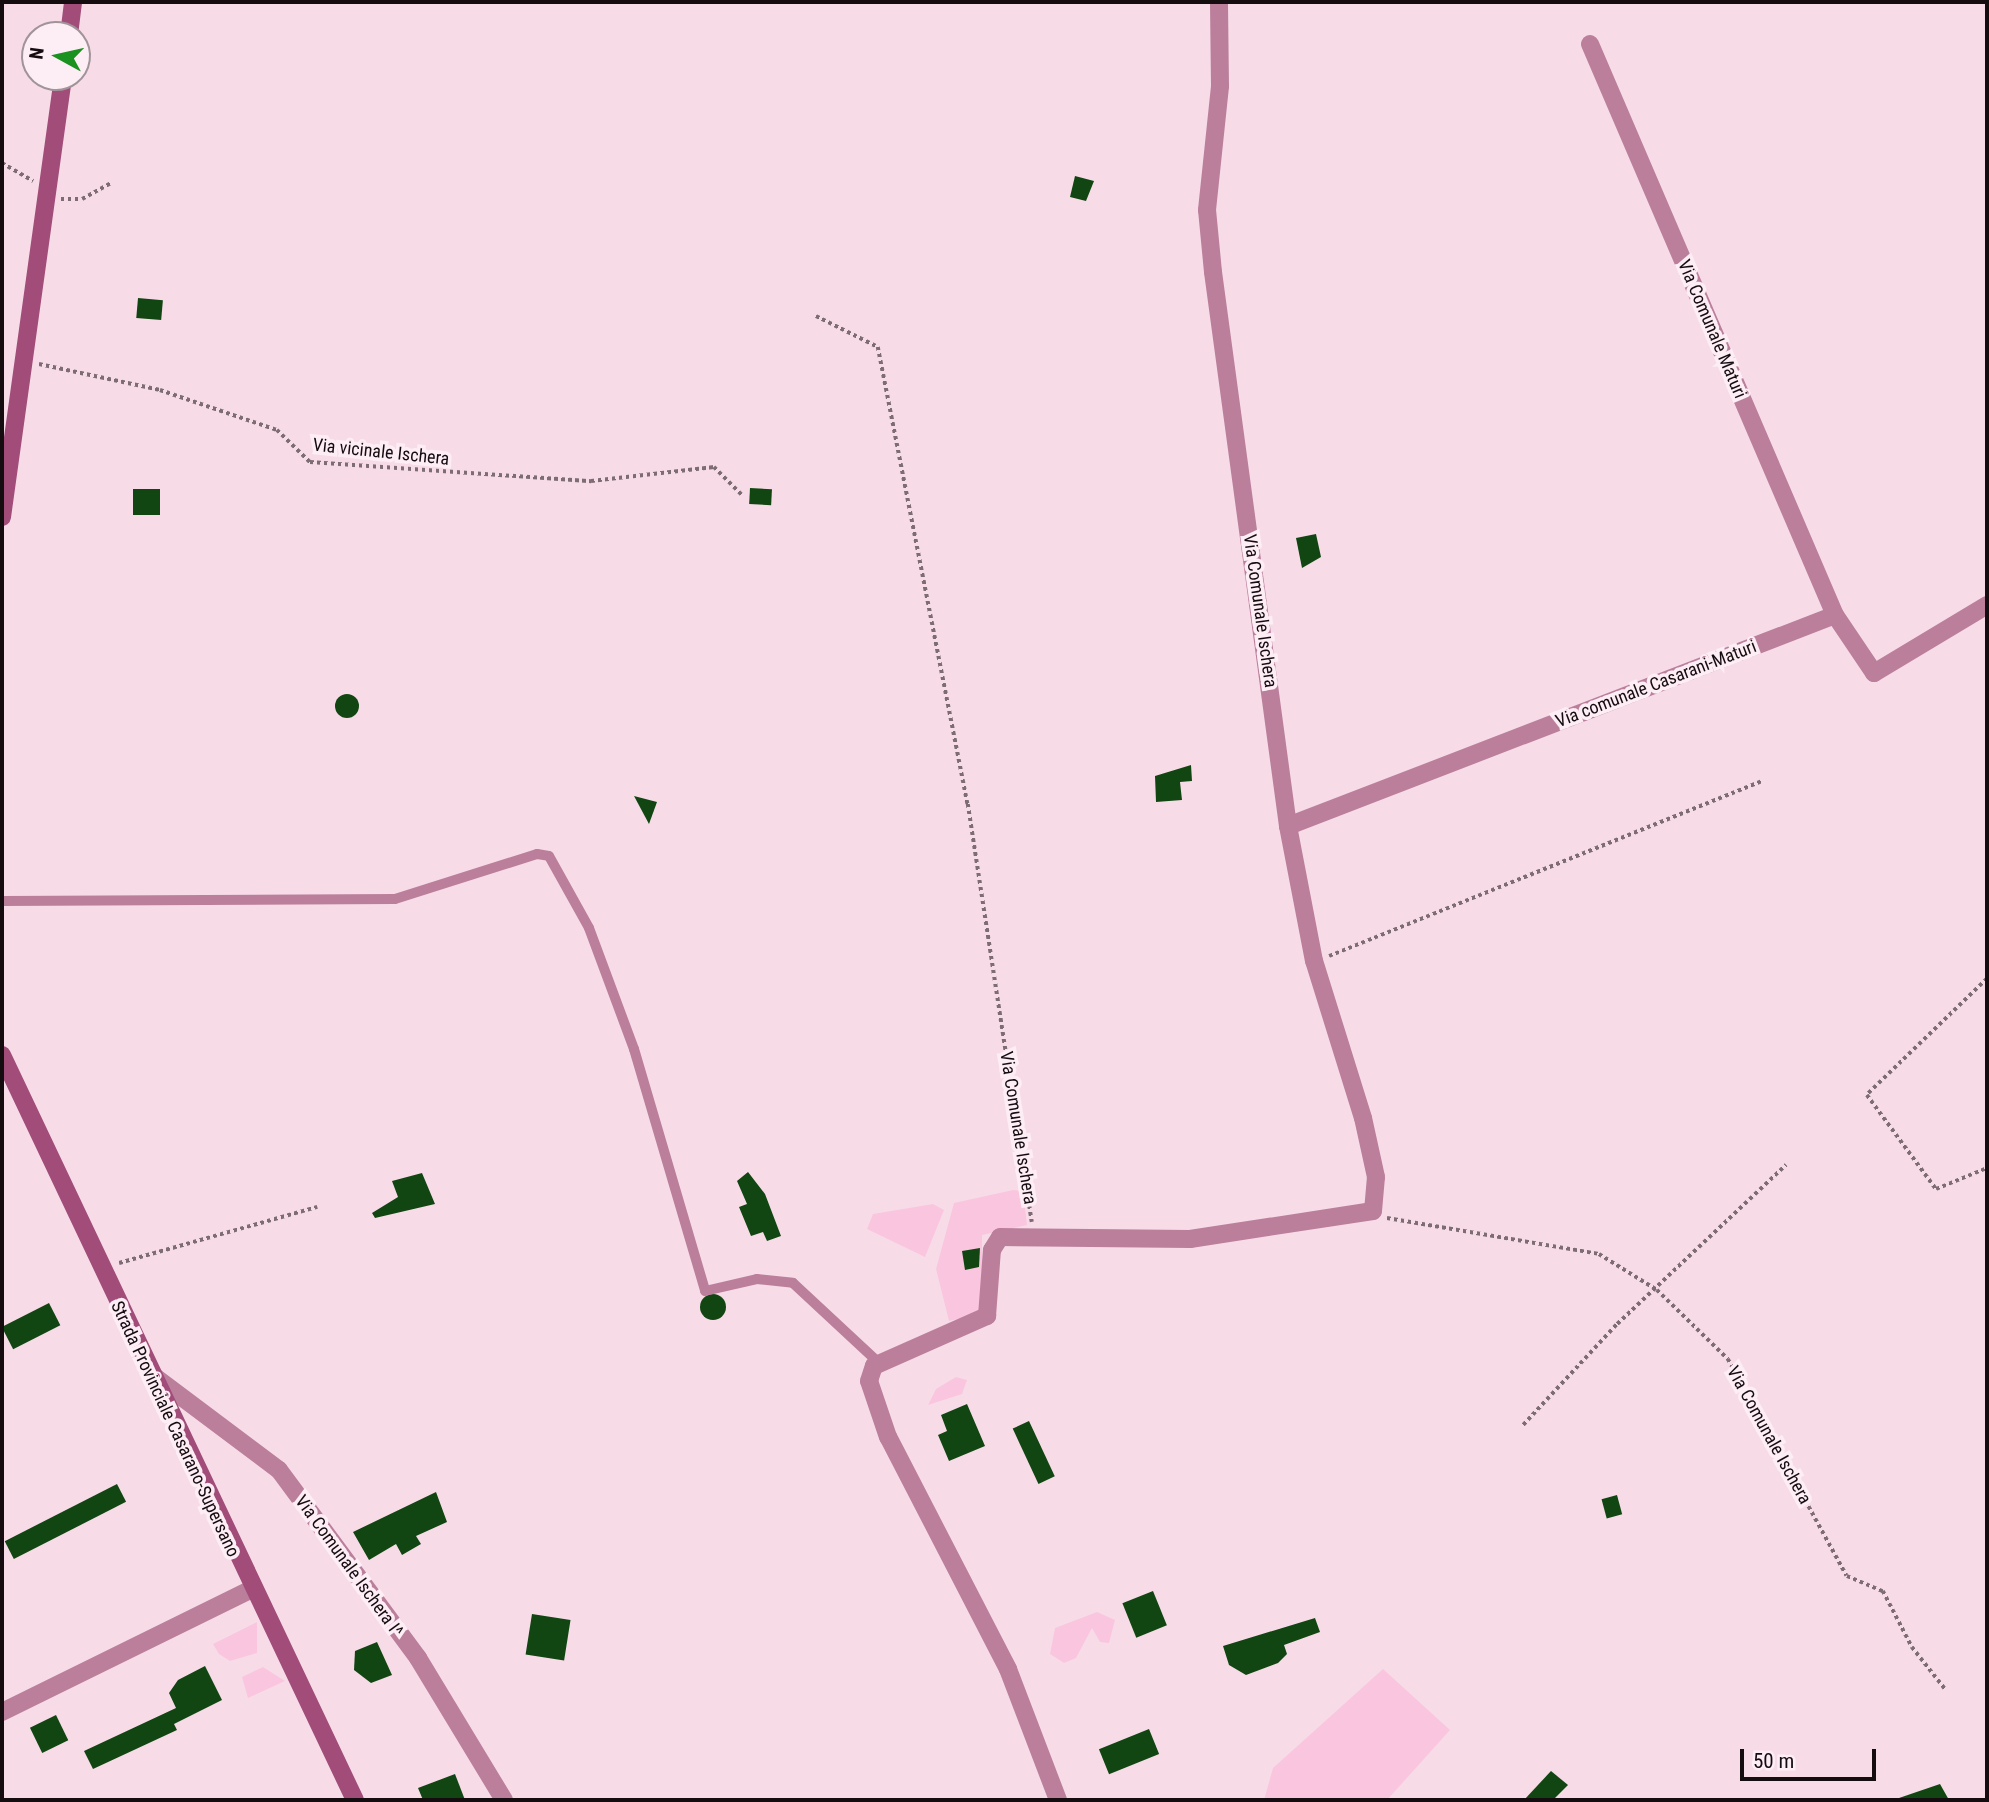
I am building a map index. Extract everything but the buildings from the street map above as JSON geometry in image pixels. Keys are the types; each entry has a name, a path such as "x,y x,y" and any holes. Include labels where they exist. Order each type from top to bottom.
{"main road":[{"path":"71,21 74,2"},
{"path":"2,517 61,91"},
{"name":"Strada Provinciale Casarano-Supersano","path":"2,1055 250,1590 355,1800"}],"street":[{"name":"Via Comunale Ischera","path":"1219,2 1220,86 1207,210 1288,825 1314,961 1363,1118 1376,1177 1373,1210"},
{"name":"Via Comunale Maturi","path":"1590,44 1835,615"},
{"path":"1835,615 1874,673 1987,605"},
{"name":"Via comunale Casarani-Maturi","path":"1288,825 1835,615"},
{"path":"1058,1800 1008,1669 888,1437 869,1381 878,1362 980,1322 991,1300 996,1239 1034,1234 1190,1239 1373,1210"},
{"name":"Via Comunale Ischera I^","path":"149,1373 279,1471 418,1658 504,1800"},
{"path":"2,1712 250,1590"}],"lane":[{"path":"2,901 395,899 537,854 549,856 589,928 629,1037 705,1292 757,1279 793,1283 878,1362"}],"path":[{"path":"2,163 46,193 82,199 111,183"},
{"name":"Via Comunale Ischera","path":"816,316 860,333 877,347 880,359 968,804 1034,1234"},
{"name":"Via vicinale Ischera","path":"23,362 160,390 232,414 276,430 310,462 591,481 714,467 744,496"},
{"path":"1314,961 1763,781"},
{"path":"1987,979 1867,1095 1936,1189 1987,1168"},
{"path":"1523,1425 1786,1165"},
{"path":"100,1269 317,1207"},
{"name":"Via Comunale Ischera","path":"1373,1210 1390,1220 1491,1231 1599,1254 1657,1290 1728,1359 1847,1576 1883,1591 1912,1647 1945,1689"}],"shaded area":[{"path":"1013,1190 1023,1191 1027,1225 982,1235 982,1301 977,1315 949,1321 936,1269 954,1203"},
{"path":"933,1204 944,1210 925,1257 867,1229 873,1214"},
{"path":"956,1377 967,1380 962,1394 928,1405 936,1389"},
{"path":"1097,1612 1115,1620 1109,1643 1100,1642 1092,1628 1076,1658 1064,1663 1050,1654 1055,1628"},
{"path":"257,1622 257,1653 230,1661 219,1654 213,1644"},
{"path":"263,1667 285,1681 248,1698 242,1677"},
{"path":"1383,1669 1450,1730 1387,1800 1264,1800 1273,1768"}]}
